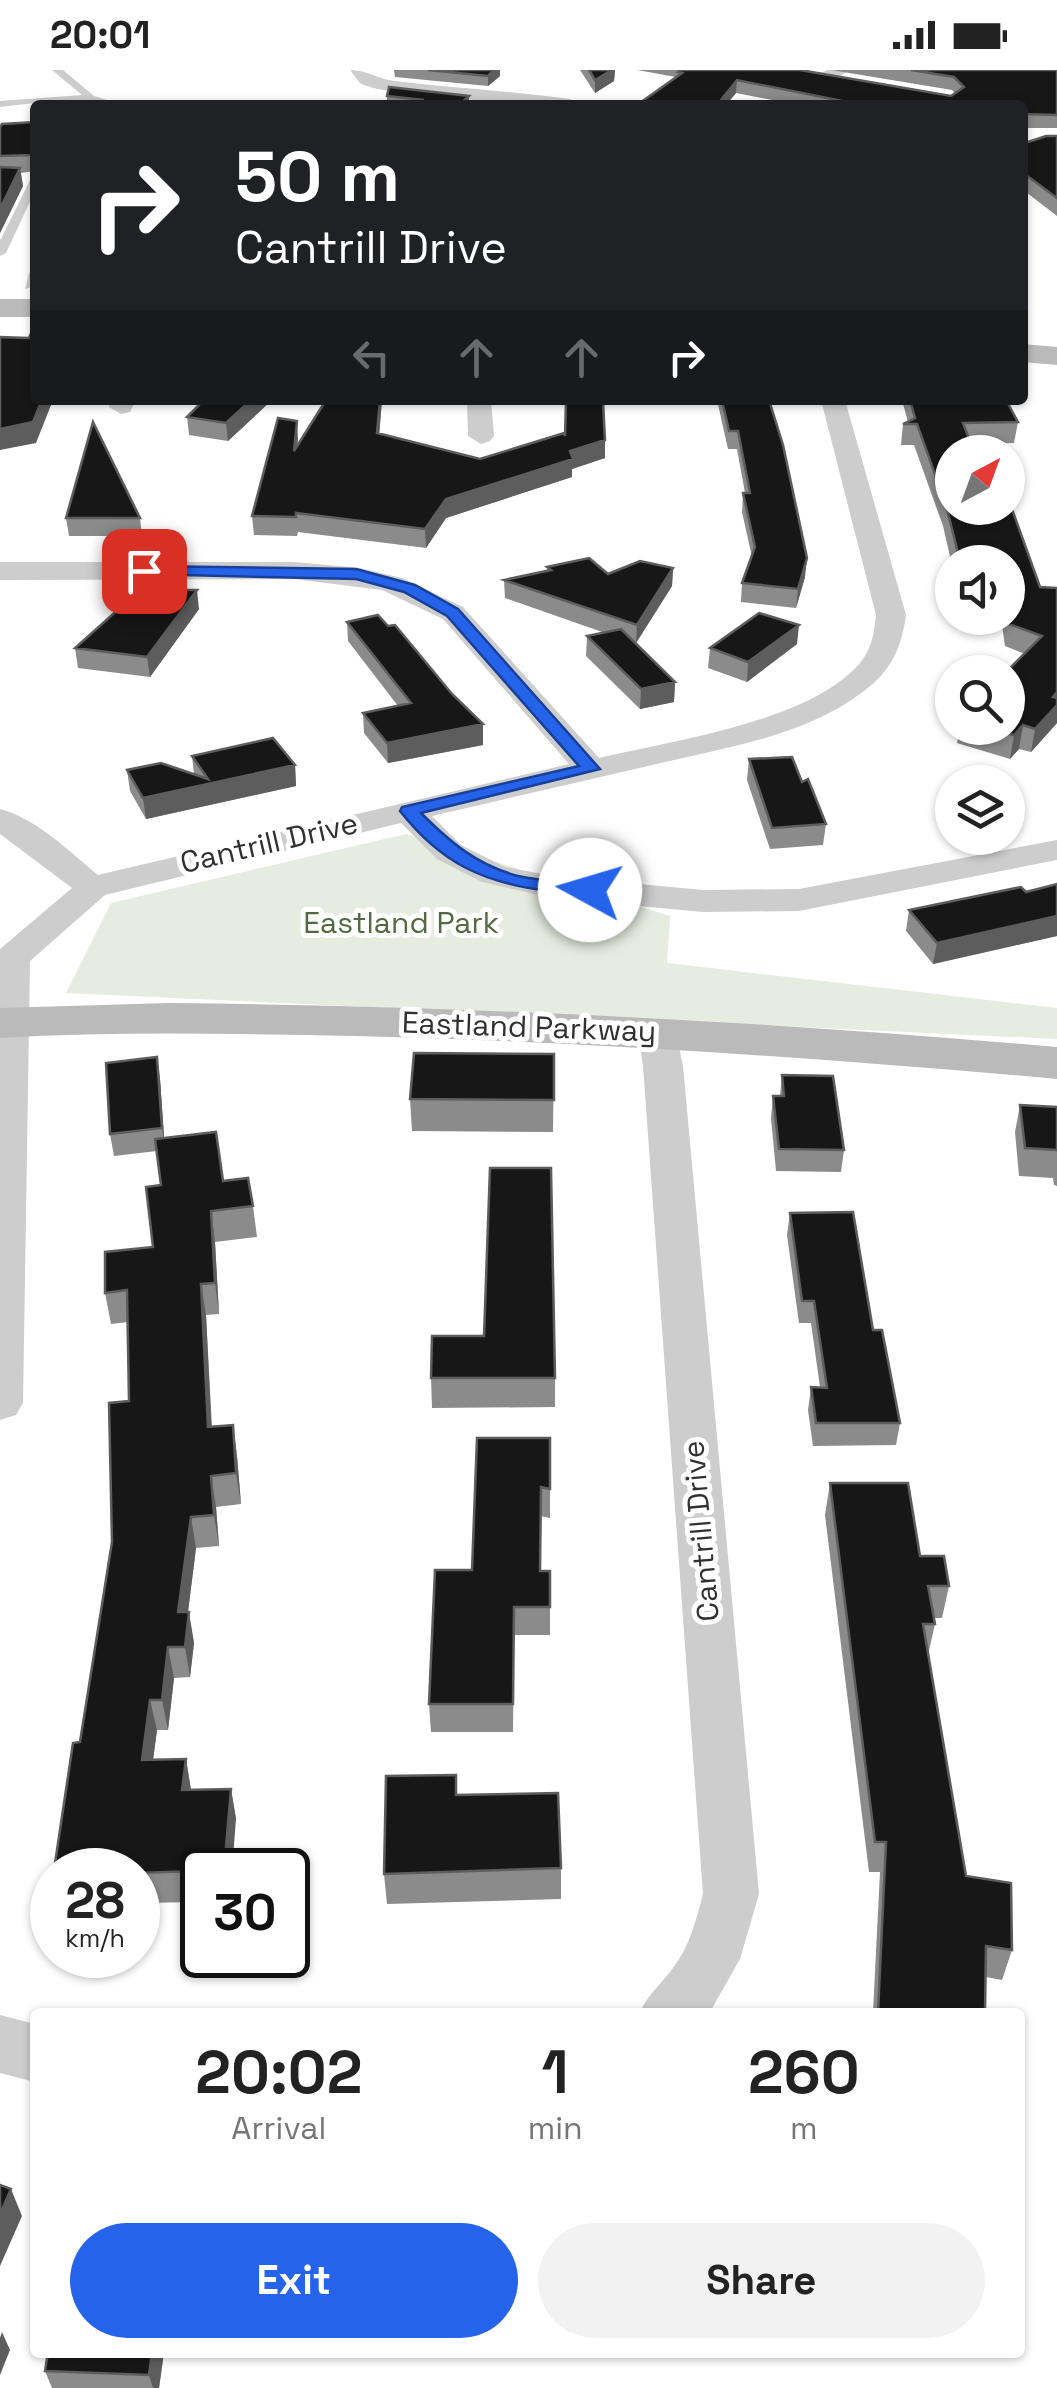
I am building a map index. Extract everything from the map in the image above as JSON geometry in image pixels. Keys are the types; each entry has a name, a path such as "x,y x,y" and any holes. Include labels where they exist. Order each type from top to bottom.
{"street":[{"path":"359,70 366,78 390,86 534,100"},
{"path":"824,74 860,84"},
{"path":"0,308 30,298"},
{"path":"1028,354 1057,356"},
{"path":"479,405 481,436"},
{"name":"Cantrill Drive","path":"0,1404 4,1023 12,958 93,888 163,867 752,732 827,703 871,668 888,640 891,615 834,405"},
{"path":"0,571 323,571 383,580 432,599 453,613 591,769"},
{"path":"408,811 449,852 494,875 552,887 703,901 798,900 1057,850"},
{"path":"0,820 25,834 93,888"},
{"name":"Eastland Parkway","path":"4,1023 264,1019 488,1024 657,1032 1057,1063"},
{"name":"Cantrill Drive","path":"657,1032 663,1066 731,1894 720,1941 705,1973 674,2008"},
{"path":"0,2044 30,2052"}],"lane":[{"path":"57,70 89,96"},
{"path":"0,104 59,96 102,100"},
{"path":"18,179 30,179"},
{"path":"1,250 19,201 30,186"}],"green space":[{"name":"Eastland Park","path":"406,834 670,916 667,963 1057,1008 1057,1039 66,993 111,903"}],"building":[{"path":"428,70 494,70 488,76"},
{"path":"589,70 612,70 595,80"},
{"path":"800,70 951,96 964,87 954,77 911,70 1057,70 1057,115 1028,114 1028,100 837,100 737,80 721,100 644,100 682,73 678,72"},
{"path":"389,87 469,96 465,100 423,100 387,96"},
{"path":"30,122 30,155 0,156 2,124"},
{"path":"1057,136 1057,198 1028,176 1028,142"},
{"path":"0,167 20,168 0,209"},
{"path":"0,337 29,338 30,405 40,405 33,422 0,429"},
{"path":"199,405 246,405 226,423 187,417"},
{"path":"323,405 380,405 377,433 480,459 564,433 565,436 566,405 603,405 605,440 570,451 573,459 446,499 425,529 296,513 296,517 252,516 278,418 297,421 294,451"},
{"path":"723,405 771,405 807,558 798,589 742,583 755,547 743,493 750,493 738,431 729,431"},
{"path":"911,405 1009,405 1018,422 963,423 968,435 935,435 935,474 917,424 903,424 915,418"},
{"path":"93,422 140,518 66,518"},
{"path":"951,525 1018,525 1025,545 956,545"},
{"path":"1025,545 1040,587 1057,588 1057,692 1053,697 1057,698 1057,705 1035,729 1025,726 1023,655 1042,636 1025,630"},
{"path":"589,558 608,574 640,561 673,568 637,625 504,580 551,570 547,567"},
{"path":"179,586 178,590 197,590 147,657 75,648 140,590"},
{"path":"759,613 799,625 748,662 710,648"},
{"path":"378,615 388,626 395,625 452,694 483,724 387,743 363,713 411,703 347,622"},
{"path":"621,629 675,682 641,689 587,636"},
{"path":"273,738 295,765 143,798 127,770 161,763 208,779 192,756"},
{"path":"792,757 802,782 808,779 826,824 772,828 749,759"},
{"path":"1057,884 1057,916 937,943 909,910 1021,887 1026,892"},
{"path":"414,1053 554,1054 554,1100 410,1099"},
{"path":"157,1057 162,1128 110,1134 106,1063"},
{"path":"782,1075 833,1076 844,1150 779,1149 773,1096 784,1096"},
{"path":"1020,1105 1057,1107 1057,1150 1025,1148"},
{"path":"216,1132 223,1181 248,1178 253,1206 211,1211 215,1283 201,1284 208,1427 233,1425 236,1473 211,1476 214,1515 191,1517 178,1612 189,1612 185,1647 168,1647 162,1700 150,1700 142,1760 186,1759 182,1790 231,1789 226,1848 180,1848 180,1872 160,1872 160,1848 57,1848 73,1743 80,1742 112,1542 109,1403 129,1401 127,1290 105,1293 105,1252 153,1247 146,1187 161,1185 155,1139"},
{"path":"490,1168 551,1168 555,1378 431,1378 432,1336 484,1336"},
{"path":"853,1212 873,1330 882,1330 900,1423 816,1423 811,1387 827,1388 814,1301 802,1301 790,1213"},
{"path":"477,1438 550,1438 550,1489 541,1487 540,1571 550,1571 550,1607 514,1607 513,1704 429,1704 435,1570 472,1570"},
{"path":"830,1483 908,1483 920,1556 944,1556 949,1586 928,1586 935,1624 923,1624 966,1876 1011,1883 1012,1950 986,1946 985,2008 878,2008 886,1842 875,1842"},
{"path":"456,1775 456,1795 558,1793 561,1868 384,1874 386,1776"},
{"path":"0,2185 11,2189 0,2214"},
{"path":"47,2358 151,2358 149,2375 45,2371"}],"route":[{"path":"144,571 356,574 410,588 453,613 591,769 408,811 449,852 472,866 517,882 590,890"}]}
